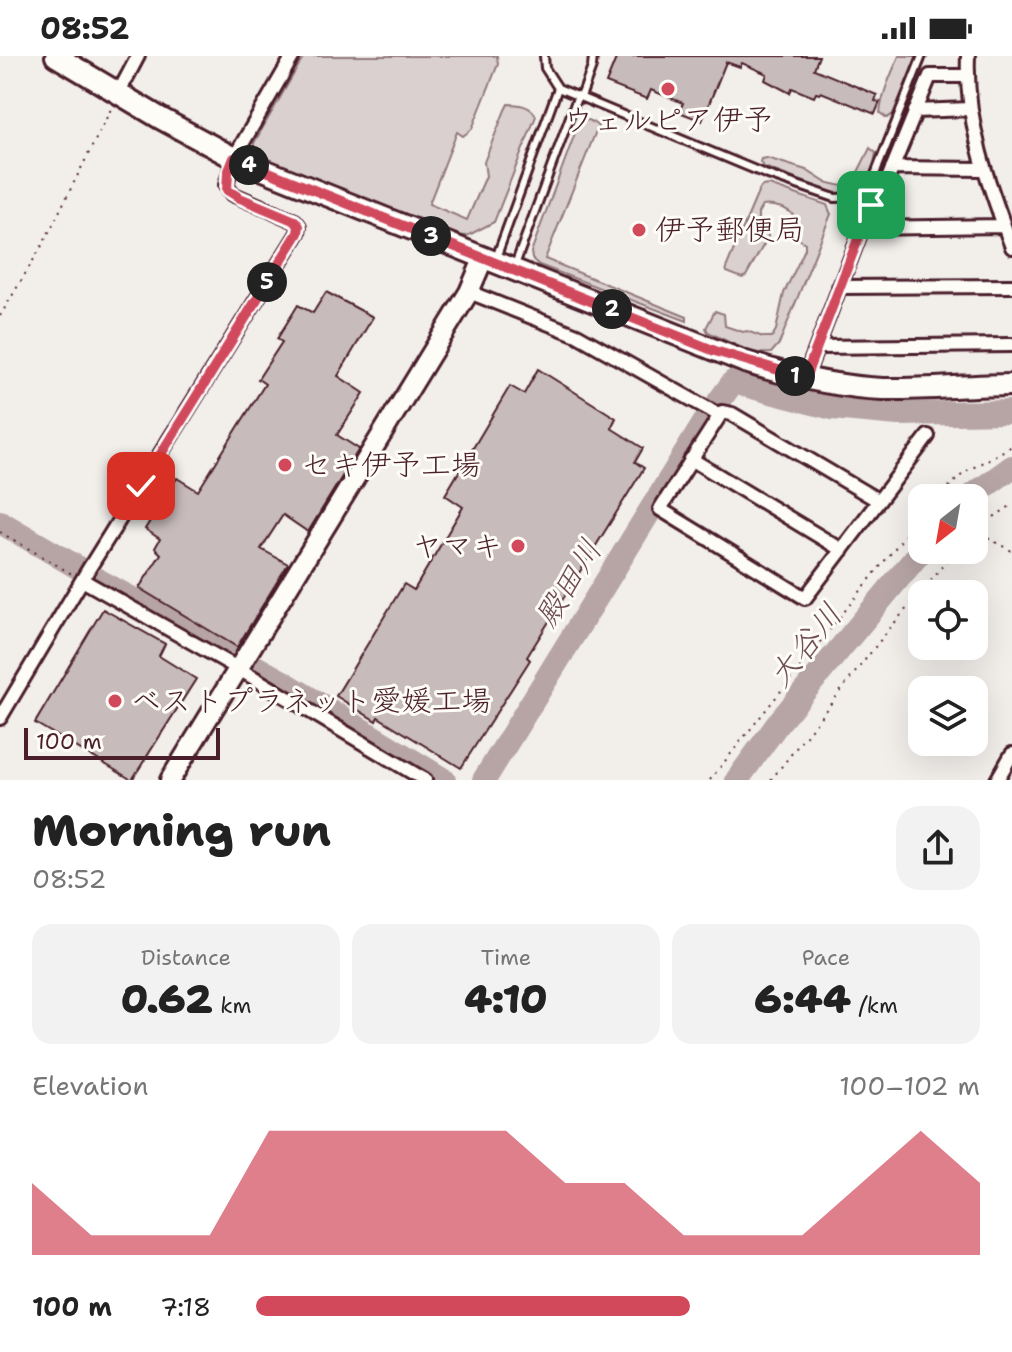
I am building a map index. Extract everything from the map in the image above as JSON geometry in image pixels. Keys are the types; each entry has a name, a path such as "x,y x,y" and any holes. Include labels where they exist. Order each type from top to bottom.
{"main road":[{"path":"56,56 234,158 715,351 805,378 854,387 1012,385"}],"street":[{"path":"118,94 138,56"},
{"path":"0,718 88,570 298,233 299,226 295,221 227,190 228,173 234,158 293,56"},
{"path":"968,56 971,109 982,169 1012,247"},
{"path":"805,378 871,205 883,191 930,76 967,76"},
{"path":"915,111 971,109"},
{"path":"892,168 982,169"},
{"path":"862,228 1004,226"},
{"path":"170,780 469,292 497,262"},
{"path":"839,287 1012,286"},
{"path":"469,292 577,335 719,415"},
{"path":"817,347 1012,345"},
{"path":"879,501 732,414 722,412 660,509 805,598 842,550 879,501 928,436"},
{"path":"691,459 842,550"},
{"path":"84,581 425,780"},
{"path":"997,780 1012,754"}],"lane":[{"path":"544,56 545,68 558,88 765,174 846,199 857,197 874,177 922,56"},
{"path":"497,262 579,96 592,67 593,56"},
{"path":"497,262 558,88"}],"path":[{"path":"0,316 43,244 118,94"},
{"path":"952,484 965,472 1012,446"},
{"path":"988,521 1012,505"},
{"path":"0,532 84,581"},
{"path":"710,780 908,532"},
{"path":"988,538 1012,551"},
{"path":"771,780 944,564"}],"shaded area":[{"path":"304,56 497,56 498,64 472,129 463,136 457,132 429,204 467,220 486,176 484,162 508,104 524,106 536,116 494,222 467,236 456,235 254,153 254,143"},
{"path":"899,56 917,56 893,114 887,118 880,113 881,106"},
{"path":"589,120 598,126 545,259 687,317 687,321 539,265 532,259 531,252 578,125"},
{"path":"870,148 876,153 868,178 858,188 843,193 833,193 764,167 760,162 767,158 842,186 854,180"},
{"path":"769,185 827,205 831,214 779,344 771,353 763,353 739,347 708,332 706,328 715,311 724,314 725,326 743,332 772,337 776,330 784,293 805,249 805,243 793,235 795,222 791,213 777,206 762,206 758,221 768,229 768,237 746,276 742,278 727,272 726,268 759,190"}],"building":[{"name":"ウェルピア伊予","path":"617,56 819,56 814,69 877,95 875,101 880,102 875,114 821,92 814,97 792,88 790,93 765,80 767,74 742,63 740,67 726,62 702,121 679,112 683,103 651,90 647,99 606,83"},
{"name":"セキ伊予工場","path":"326,292 373,317 338,376 364,393 337,435 359,449 308,532 283,515 261,549 288,564 237,647 139,588 161,554 155,548 160,539 145,529 177,478 198,491 265,384 258,379 282,342 277,339 298,305 313,313"},
{"name":"ヤマキ","path":"538,369 616,418 611,428 643,448 635,462 644,468 527,657 530,660 461,768 378,717 376,721 336,696 404,584 414,590 463,507 445,495 510,386 524,394"},
{"name":"ベストプラネット愛媛工場","path":"103,609 165,644 159,656 196,679 132,780 35,723"}],"waterway":[{"name":"殿田川","path":"719,401 733,382 832,408 898,414 1012,412"},
{"name":"殿田川","path":"484,780 706,420"},
{"name":"大谷川","path":"988,484 1012,467"},
{"name":"殿田川","path":"0,522 77,567"},
{"name":"大谷川","path":"737,780 779,722 910,564"},
{"name":"殿田川","path":"94,578 283,682 444,780"}],"place":[{"name":"ウェルピア伊予","path":"668,89"},
{"name":"伊予郵便局","path":"639,230"},
{"name":"セキ伊予工場","path":"285,465"},
{"name":"ヤマキ","path":"518,546"},
{"name":"ベストプラネット愛媛工場","path":"115,701"}],"route":[{"path":"141,486 298,233 299,226 295,221 227,190 228,173 234,158 715,351 773,371 805,378 871,205"}]}
